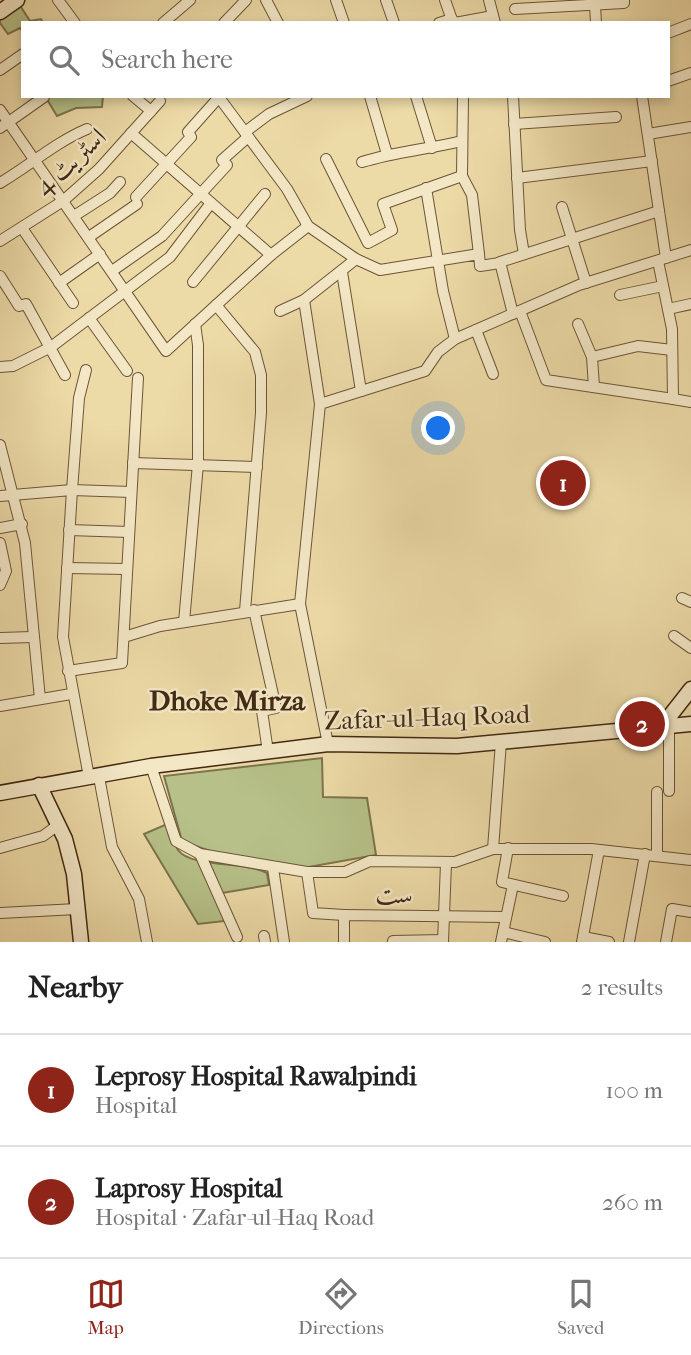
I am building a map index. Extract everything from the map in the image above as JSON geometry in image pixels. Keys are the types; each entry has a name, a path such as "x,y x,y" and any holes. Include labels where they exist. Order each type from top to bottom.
{"street":[{"path":"0,12 17,0"},
{"path":"58,0 74,21"},
{"path":"164,21 177,4 190,0"},
{"path":"226,21 246,0"},
{"path":"265,0 277,21"},
{"path":"336,0 343,21"},
{"path":"386,0 393,21"},
{"path":"444,0 453,21 494,19 489,0"},
{"path":"515,9 554,3 624,3 624,0"},
{"path":"597,21 602,3"},
{"path":"670,32 691,24"},
{"path":"0,70 21,55"},
{"path":"670,80 691,74"},
{"path":"4,125 43,98"},
{"path":"135,98 151,111"},
{"path":"89,237 137,200 191,137 188,132 218,98"},
{"path":"220,98 287,189 308,226 356,259 380,270 479,254"},
{"path":"111,271 162,236 227,165 222,160 246,134 269,114 303,98"},
{"path":"371,98 387,154"},
{"path":"417,98 432,148"},
{"path":"463,98 463,176 472,195 480,267 500,263 659,211"},
{"path":"513,98 524,254"},
{"path":"642,98 659,211 663,286 672,350 673,399"},
{"name":"اسٹریٹ 4","path":"0,242 63,201 99,169 160,101"},
{"path":"0,110 4,125 36,162 166,351 271,255 308,226"},
{"path":"514,124 616,117"},
{"path":"648,134 691,127"},
{"path":"0,183 36,162 68,137 87,129"},
{"path":"131,133 271,255"},
{"path":"362,162 387,154 403,155 463,141"},
{"path":"326,159 368,243 392,230 381,205 463,176"},
{"path":"517,178 652,161"},
{"path":"74,216 110,193 120,182"},
{"path":"426,188 438,262 455,339"},
{"path":"193,282 265,194"},
{"path":"0,367 13,366 51,347 170,257 211,203"},
{"path":"562,207 586,283"},
{"path":"22,228 73,303"},
{"path":"320,404 425,371 438,352 455,339 516,312 586,283 691,250"},
{"path":"59,283 100,254"},
{"path":"280,311 304,300 356,259"},
{"path":"500,263 516,312 546,380 691,401"},
{"path":"342,272 361,391"},
{"path":"0,276 19,306 26,304 65,375"},
{"path":"620,295 663,286"},
{"path":"304,300 320,404 300,604 328,744"},
{"path":"668,309 691,304"},
{"path":"216,305 255,352 261,375 249,610 276,708 262,711 268,752"},
{"path":"89,318 127,371"},
{"path":"184,622 198,464 198,345 195,324"},
{"path":"578,324 592,357 594,387"},
{"path":"476,330 493,374"},
{"path":"592,357 638,346 672,350"},
{"path":"86,370 79,398 63,637 71,694 112,847 139,899 147,942"},
{"path":"68,671 121,664 138,378"},
{"path":"0,445 22,524 40,699"},
{"path":"133,463 257,467"},
{"path":"0,496 72,490 131,492"},
{"path":"0,528 22,524"},
{"path":"69,530 129,532"},
{"path":"0,542 6,570 0,584"},
{"path":"67,568 128,569"},
{"path":"124,637 184,622 300,604"},
{"path":"674,636 691,648"},
{"path":"0,638 32,638"},
{"path":"669,791 665,726 691,689"},
{"path":"0,706 71,694"},
{"name":"Zafar-ul-Haq Road","path":"0,793 151,766 328,744 457,746 691,724"},
{"path":"493,849 501,742"},
{"path":"151,766 176,841 200,854 273,867 307,872 345,873 370,861 446,863 493,849 508,848 599,850 691,860"},
{"path":"39,785 65,839 74,874 81,942"},
{"path":"657,792 657,856"},
{"path":"0,848 43,836 58,825"},
{"path":"508,848 502,882 563,897"},
{"path":"599,850 583,940 609,942"},
{"path":"200,854 237,937"},
{"path":"630,942 645,854"},
{"name":"ست","path":"443,941 446,863"},
{"path":"273,867 284,942"},
{"name":"ست","path":"307,872 313,913 506,917"},
{"path":"513,885 502,937 545,942"},
{"path":"0,913 77,909"},
{"path":"666,942 672,909 691,912"},
{"name":"ست","path":"344,915 344,942"},
{"path":"393,941 443,941"}],"green space":[{"path":"19,4 30,21 21,21 21,29 8,34 0,23 0,18"},
{"path":"46,98 103,98 102,107 76,108 57,116"},
{"path":"322,758 323,797 367,798 376,855 303,868 221,855 182,841 164,776"},
{"path":"167,824 176,847 185,856 194,860 257,869 267,873 269,885 216,894 225,921 198,924 144,834"}],"place":[{"name":"Leprosy Hospital Rawalpindi","path":"563,483"},
{"name":"Laprosy Hospital","path":"642,724"}],"district":[{"name":"Dhoke Mirza","path":"227,700"}]}
